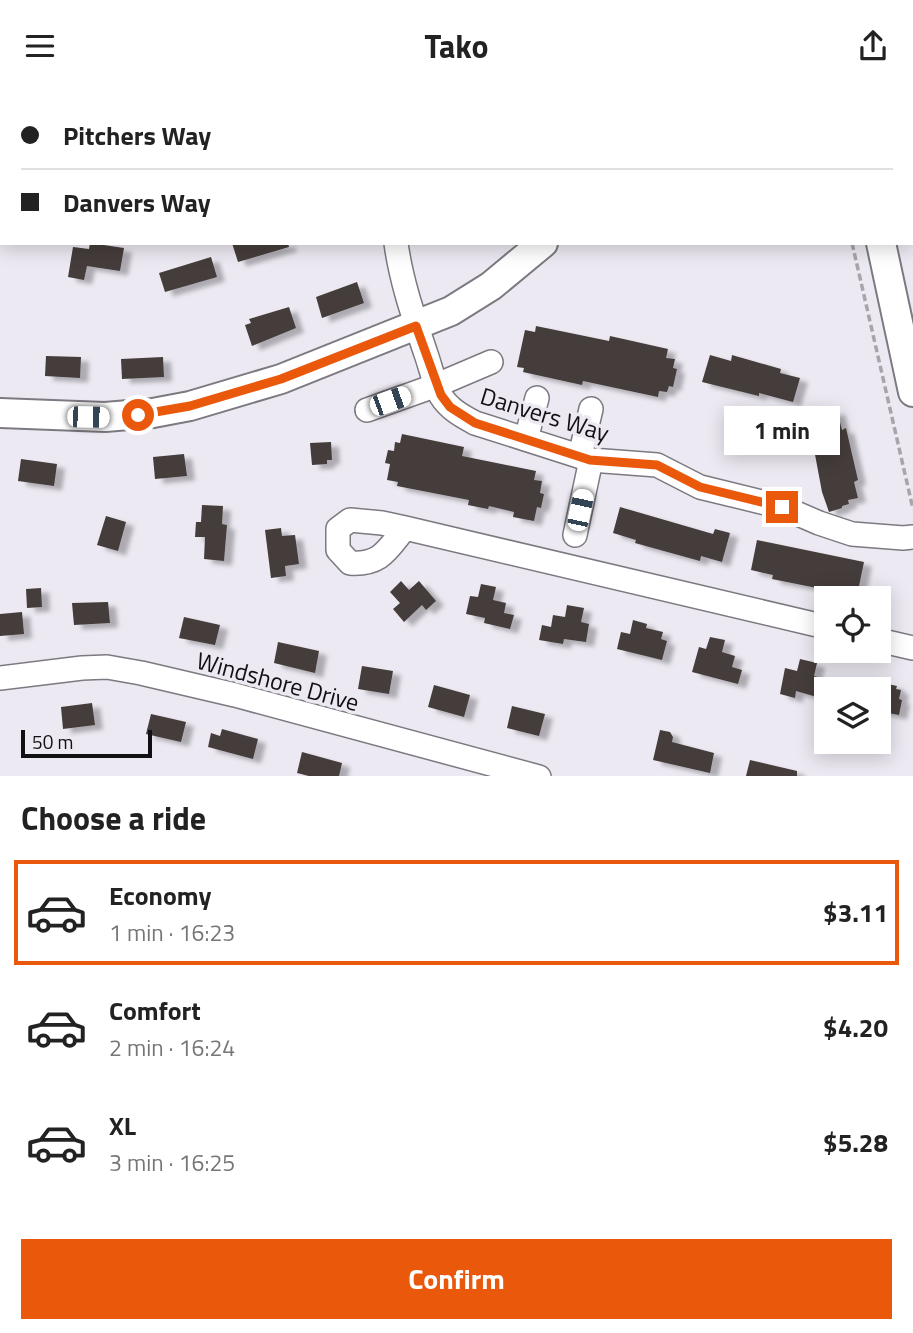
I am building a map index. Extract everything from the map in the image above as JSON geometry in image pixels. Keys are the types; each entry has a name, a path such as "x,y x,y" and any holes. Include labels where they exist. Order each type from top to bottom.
{"main road":[{"path":"0,413 105,417 153,413 190,406 281,379 434,319 472,299 540,245"},
{"path":"881,245 913,392"}],"street":[{"name":"Danvers Way","path":"396,245 416,326 437,385 450,407 460,415 475,423 585,458 657,465 700,487 782,507 852,534 913,537"},
{"path":"367,410 491,362"},
{"path":"526,439 537,398"},
{"path":"575,535 591,409"},
{"path":"405,528 814,625"},
{"path":"891,643 913,648"},
{"name":"Windshore Drive","path":"0,678 107,667 141,673 224,692 530,775"}],"path":[{"path":"852,245 913,509"}],"building":[{"path":"90,245 124,248 120,271 87,266 84,280 68,277 73,247 89,249"},
{"path":"233,245 288,245 289,247 238,262"},
{"path":"211,257 217,277 165,292 159,273"},
{"path":"357,282 364,303 322,318 316,297"},
{"path":"289,307 296,328 252,346 245,325 251,323 249,319"},
{"path":"536,326 609,341 610,336 668,349 666,358 675,359 673,368 677,369 673,387 669,386 667,392 659,391 658,397 523,372 524,368 517,367 525,330 535,332"},
{"path":"710,355 731,361 732,355 781,369 780,373 800,378 793,402 702,382"},
{"path":"46,356 81,357 80,378 45,376"},
{"path":"163,357 164,377 122,379 121,359"},
{"path":"837,410 842,430 846,428 858,480 854,482 858,498 848,500 849,504 829,512 822,492 808,417"},
{"path":"402,434 464,447 462,456 536,471 534,480 542,481 540,493 544,494 534,521 513,517 514,512 489,506 488,509 468,505 469,500 397,486 398,482 387,480 390,464 385,463 388,450 394,451 395,442 400,443"},
{"path":"331,442 332,460 327,460 327,464 312,465 310,443"},
{"path":"184,454 187,476 155,479 153,457"},
{"path":"21,459 57,464 54,486 18,481"},
{"path":"202,505 223,506 222,524 227,525 224,561 204,559 205,537 195,537 196,522 201,522"},
{"path":"620,507 713,534 715,529 730,533 722,562 701,556 700,561 635,543 636,540 613,533"},
{"path":"106,516 126,522 118,551 97,545"},
{"path":"281,528 282,536 295,535 299,564 285,566 286,576 271,578 265,530"},
{"path":"757,540 864,562 859,586 814,587 772,579 773,575 751,570"},
{"path":"401,581 409,590 419,581 436,601 426,610 422,605 404,622 393,609 400,603 390,592"},
{"path":"481,584 496,587 493,600 506,603 504,613 514,615 510,629 484,623 485,618 466,614 470,596 478,597"},
{"path":"41,588 42,607 27,608 26,589"},
{"path":"108,602 110,623 74,625 72,603"},
{"path":"567,605 584,608 581,622 589,624 586,642 564,639 563,644 539,640 542,625 551,627 553,615 565,617"},
{"path":"22,612 24,634 0,636 0,614"},
{"path":"184,617 220,625 215,645 179,638"},
{"path":"633,620 647,624 646,628 663,632 661,639 667,641 662,660 617,649 621,632 630,634"},
{"path":"710,637 725,640 722,652 735,656 732,667 742,670 738,684 692,672 699,647 706,649"},
{"path":"278,642 319,651 315,673 274,663"},
{"path":"800,659 817,663 814,696 796,691 795,698 780,694 785,668 797,671"},
{"path":"362,666 393,671 389,694 358,689"},
{"path":"434,685 470,695 464,717 428,707"},
{"path":"891,685 901,690 899,715 891,713"},
{"path":"92,703 95,725 63,729 61,707"},
{"path":"512,706 545,714 539,736 507,728"},
{"path":"151,714 186,722 181,742 146,734"},
{"path":"222,729 258,739 253,759 208,747 211,733 220,736"},
{"path":"660,730 670,732 672,742 714,753 710,773 653,760"},
{"path":"302,752 342,763 339,776 309,776 297,773"},
{"path":"750,760 797,771 797,776 746,776"}],"route":[{"path":"138,415 190,406 281,379 416,326 441,395 450,407 475,423 590,460 657,465 700,487 782,507"}]}
